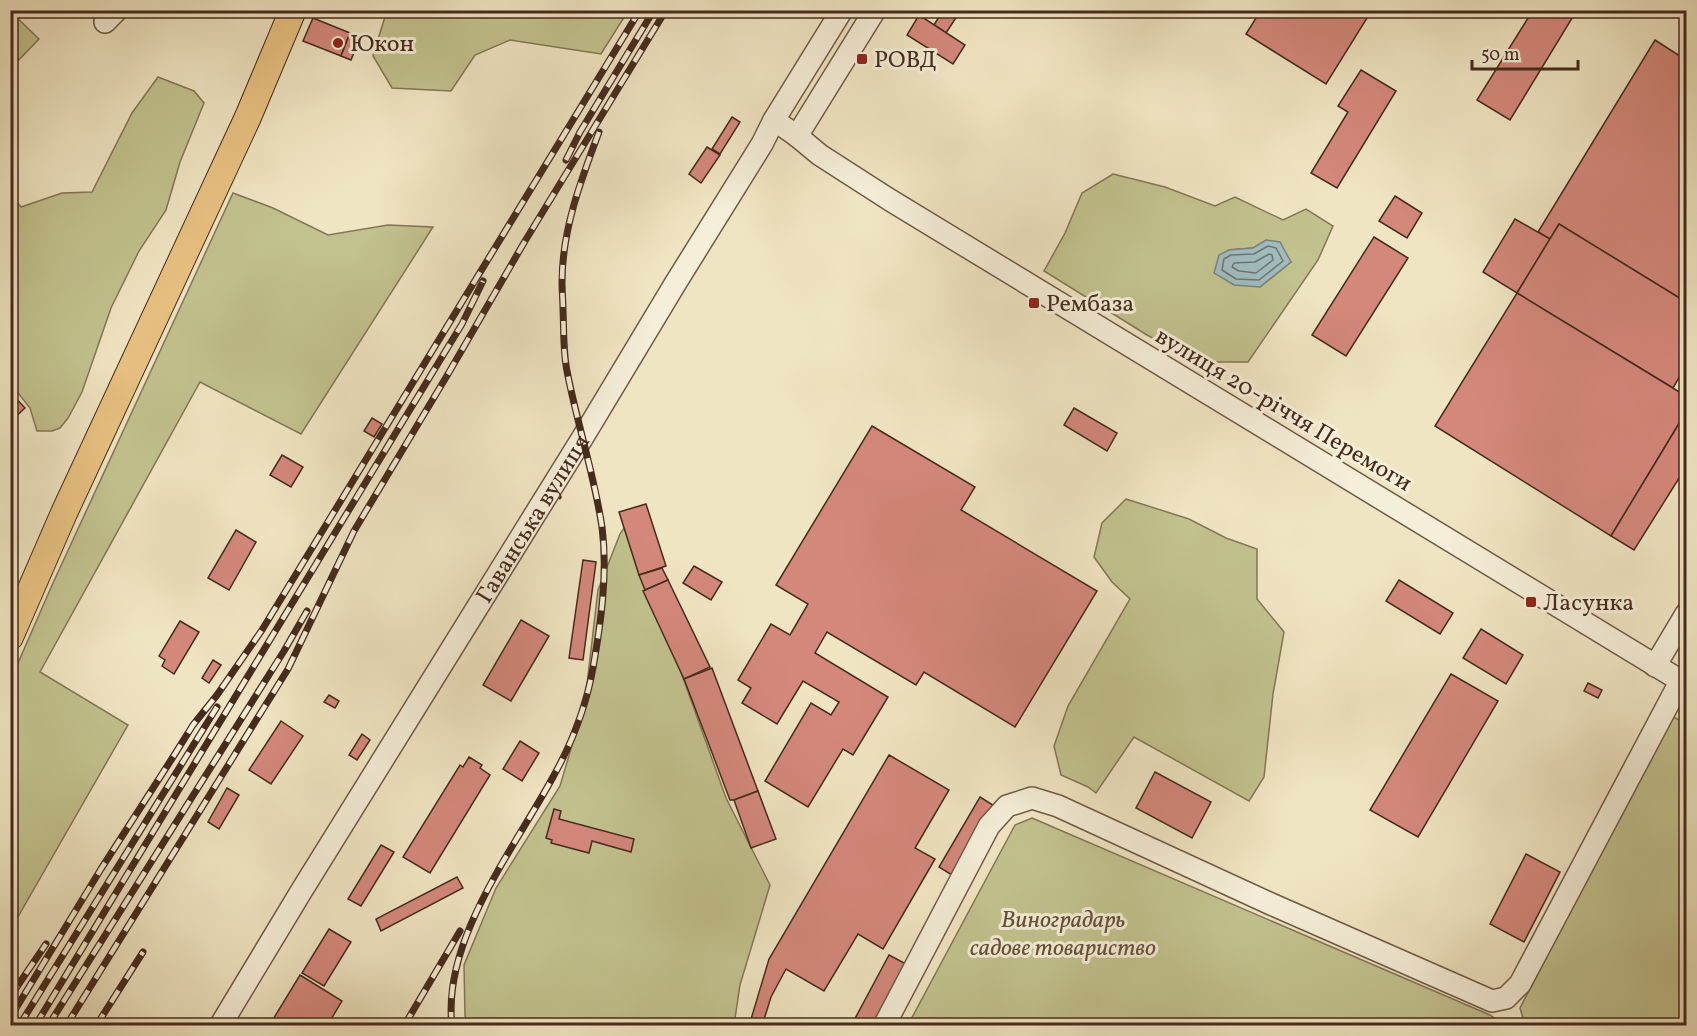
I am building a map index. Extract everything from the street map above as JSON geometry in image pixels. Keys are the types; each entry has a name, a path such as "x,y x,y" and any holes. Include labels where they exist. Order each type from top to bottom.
{"main road":[{"path":"10,637 64,513 248,117 293,10"}],"street":[{"name":"Гаванська вулиця","path":"220,1026 842,10"},
{"path":"797,136 875,10"},
{"name":"вулиця 20-річчя Перемоги","path":"774,120 820,155 890,200 1654,666 1684,682"},
{"path":"1654,666 1686,614"},
{"path":"884,1026 989,826 1007,806 1032,798 1058,806 1282,909 1492,1001 1506,998 1520,984 1684,682"}],"green space":[{"path":"387,10 628,11 601,54 510,40 475,55 451,91 392,88 373,56"},
{"path":"10,11 39,39 11,68 10,68"},
{"path":"158,77 194,91 204,103 180,162 166,210 139,251 111,308 82,392 60,428 52,431 37,431 30,408 15,389 11,388 11,195 21,207 62,193 92,192 132,113"},
{"path":"1113,174 1165,187 1215,206 1235,197 1283,220 1306,209 1333,226 1318,260 1248,362 1200,362 1147,335 1044,271 1065,233 1082,193","holes":["1253,248 1291,262 1260,287 1229,250"]},
{"path":"233,193 273,208 328,235 388,225 433,227 301,434 200,382 40,672 128,725 11,929 11,679"},
{"path":"1126,499 1189,519 1226,538 1257,549 1257,599 1284,632 1273,694 1264,777 1249,801 1134,737 1096,793 1061,775 1054,746 1068,706 1130,599 1112,582 1094,557 1102,523"},
{"path":"624,528 682,675 726,798 770,885 740,985 734,1025 468,1025 465,1016 464,965 496,888 560,786 585,701 598,590"},
{"path":"1672,716 1686,724 1686,1025 1525,1025 1520,1008"},
{"name":"Виноградарь садове товариство","path":"1032,818 1490,1015 1504,1025 908,1025 1015,825"}],"water":[{"path":"1266,240 1280,242 1291,262 1260,287 1234,285 1214,273 1219,255 1229,250 1253,248"}],"building":[{"path":"943,10 961,10 946,33 934,25"},
{"path":"1261,10 1372,10 1326,84 1246,34"},
{"path":"1533,10 1577,10 1510,120 1477,100"},
{"path":"919,15 965,45 953,64 907,35"},
{"path":"313,18 350,33 341,56 303,41"},
{"path":"350,33 360,38 351,60 341,56"},
{"path":"1655,40 1686,60 1686,302 1559,224 1550,239 1538,232"},
{"path":"1361,70 1396,91 1337,188 1311,173 1348,112 1338,106"},
{"path":"732,117 740,122 720,154 712,149"},
{"path":"707,147 720,155 701,183 689,174"},
{"path":"1395,196 1422,213 1407,238 1379,221"},
{"path":"1515,219 1550,239 1517,293 1483,272"},
{"path":"1559,224 1686,302 1686,366 1673,388 1517,293"},
{"path":"1374,237 1408,258 1346,356 1312,335"},
{"path":"1517,293 1686,396 1686,412 1611,536 1435,426"},
{"path":"12,394 25,408 10,422 10,395"},
{"path":"1074,408 1117,433 1107,451 1064,425"},
{"path":"1686,412 1686,467 1634,550 1611,536"},
{"path":"372,418 382,424 374,437 364,431"},
{"path":"872,426 975,487 961,510 1097,591 1015,727 924,672 916,685 827,632 815,653 888,697 853,755 843,749 808,807 765,781 811,703 831,715 839,702 803,681 777,724 742,703 751,688 738,680 771,624 790,635 808,604 776,585"},
{"path":"282,455 303,467 291,487 270,475"},
{"path":"646,504 666,566 639,575 619,512"},
{"path":"236,530 256,542 229,590 208,578"},
{"path":"583,560 596,562 583,660 569,658"},
{"path":"694,566 722,582 711,600 683,583"},
{"path":"662,568 668,580 645,590 639,575"},
{"path":"668,580 710,667 684,679 643,591"},
{"path":"1399,580 1453,613 1440,634 1386,601"},
{"path":"521,620 549,636 511,701 483,685"},
{"path":"180,621 199,632 174,674 162,666 165,660 159,656"},
{"path":"1481,629 1523,655 1506,684 1463,658"},
{"path":"213,660 221,665 209,683 202,678"},
{"path":"712,668 758,791 734,800 730,800 684,679"},
{"path":"1451,674 1498,701 1418,837 1370,810"},
{"path":"1588,683 1602,690 1598,698 1584,691"},
{"path":"329,695 339,701 335,708 324,702"},
{"path":"281,721 303,736 271,784 249,770"},
{"path":"362,734 370,740 357,760 349,755"},
{"path":"520,741 539,753 522,781 503,769"},
{"path":"889,755 949,790 915,848 935,859 883,949 858,934 824,991 786,969 771,997 762,1026 749,1026 769,959"},
{"path":"469,757 482,765 480,768 490,775 430,873 403,857 460,765 463,767"},
{"path":"1155,772 1211,802 1192,838 1136,808"},
{"path":"227,788 239,795 219,829 208,822"},
{"path":"758,791 776,839 751,848 734,800"},
{"path":"980,797 996,807 955,877 939,867"},
{"path":"554,809 561,811 559,819 634,839 631,852 592,841 589,853 551,843 552,840 546,838"},
{"path":"381,845 394,852 361,906 348,899"},
{"path":"1526,854 1560,872 1524,942 1490,924"},
{"path":"457,877 463,888 381,931 376,919"},
{"path":"329,929 351,942 324,986 302,973"},
{"path":"889,955 908,965 876,1026 851,1026"},
{"path":"300,975 342,1001 327,1026 269,1026"}],"railway":[{"path":"10,1018 193,725 262,630 640,10"},
{"path":"566,160 580,132 654,10"},
{"path":"66,1026 288,669 354,531 525,241 666,10"},
{"path":"452,1026 452,994 458,961 469,928 484,896 566,751 578,724 596,651 603,598 604,544 595,488 566,363 562,282 569,224 579,187 599,132"},
{"path":"35,1026 462,324 483,281"},
{"path":"48,1026 307,611"},
{"path":"19,1026 217,707"},
{"path":"404,1026 460,931"},
{"path":"10,997 46,944"},
{"path":"96,1026 143,952"}],"place":[{"name":"Юкон","path":"338,43"},
{"name":"РОВД","path":"862,59"},
{"name":"Рембаза","path":"1034,303"},
{"name":"Ласунка","path":"1531,602"}]}
